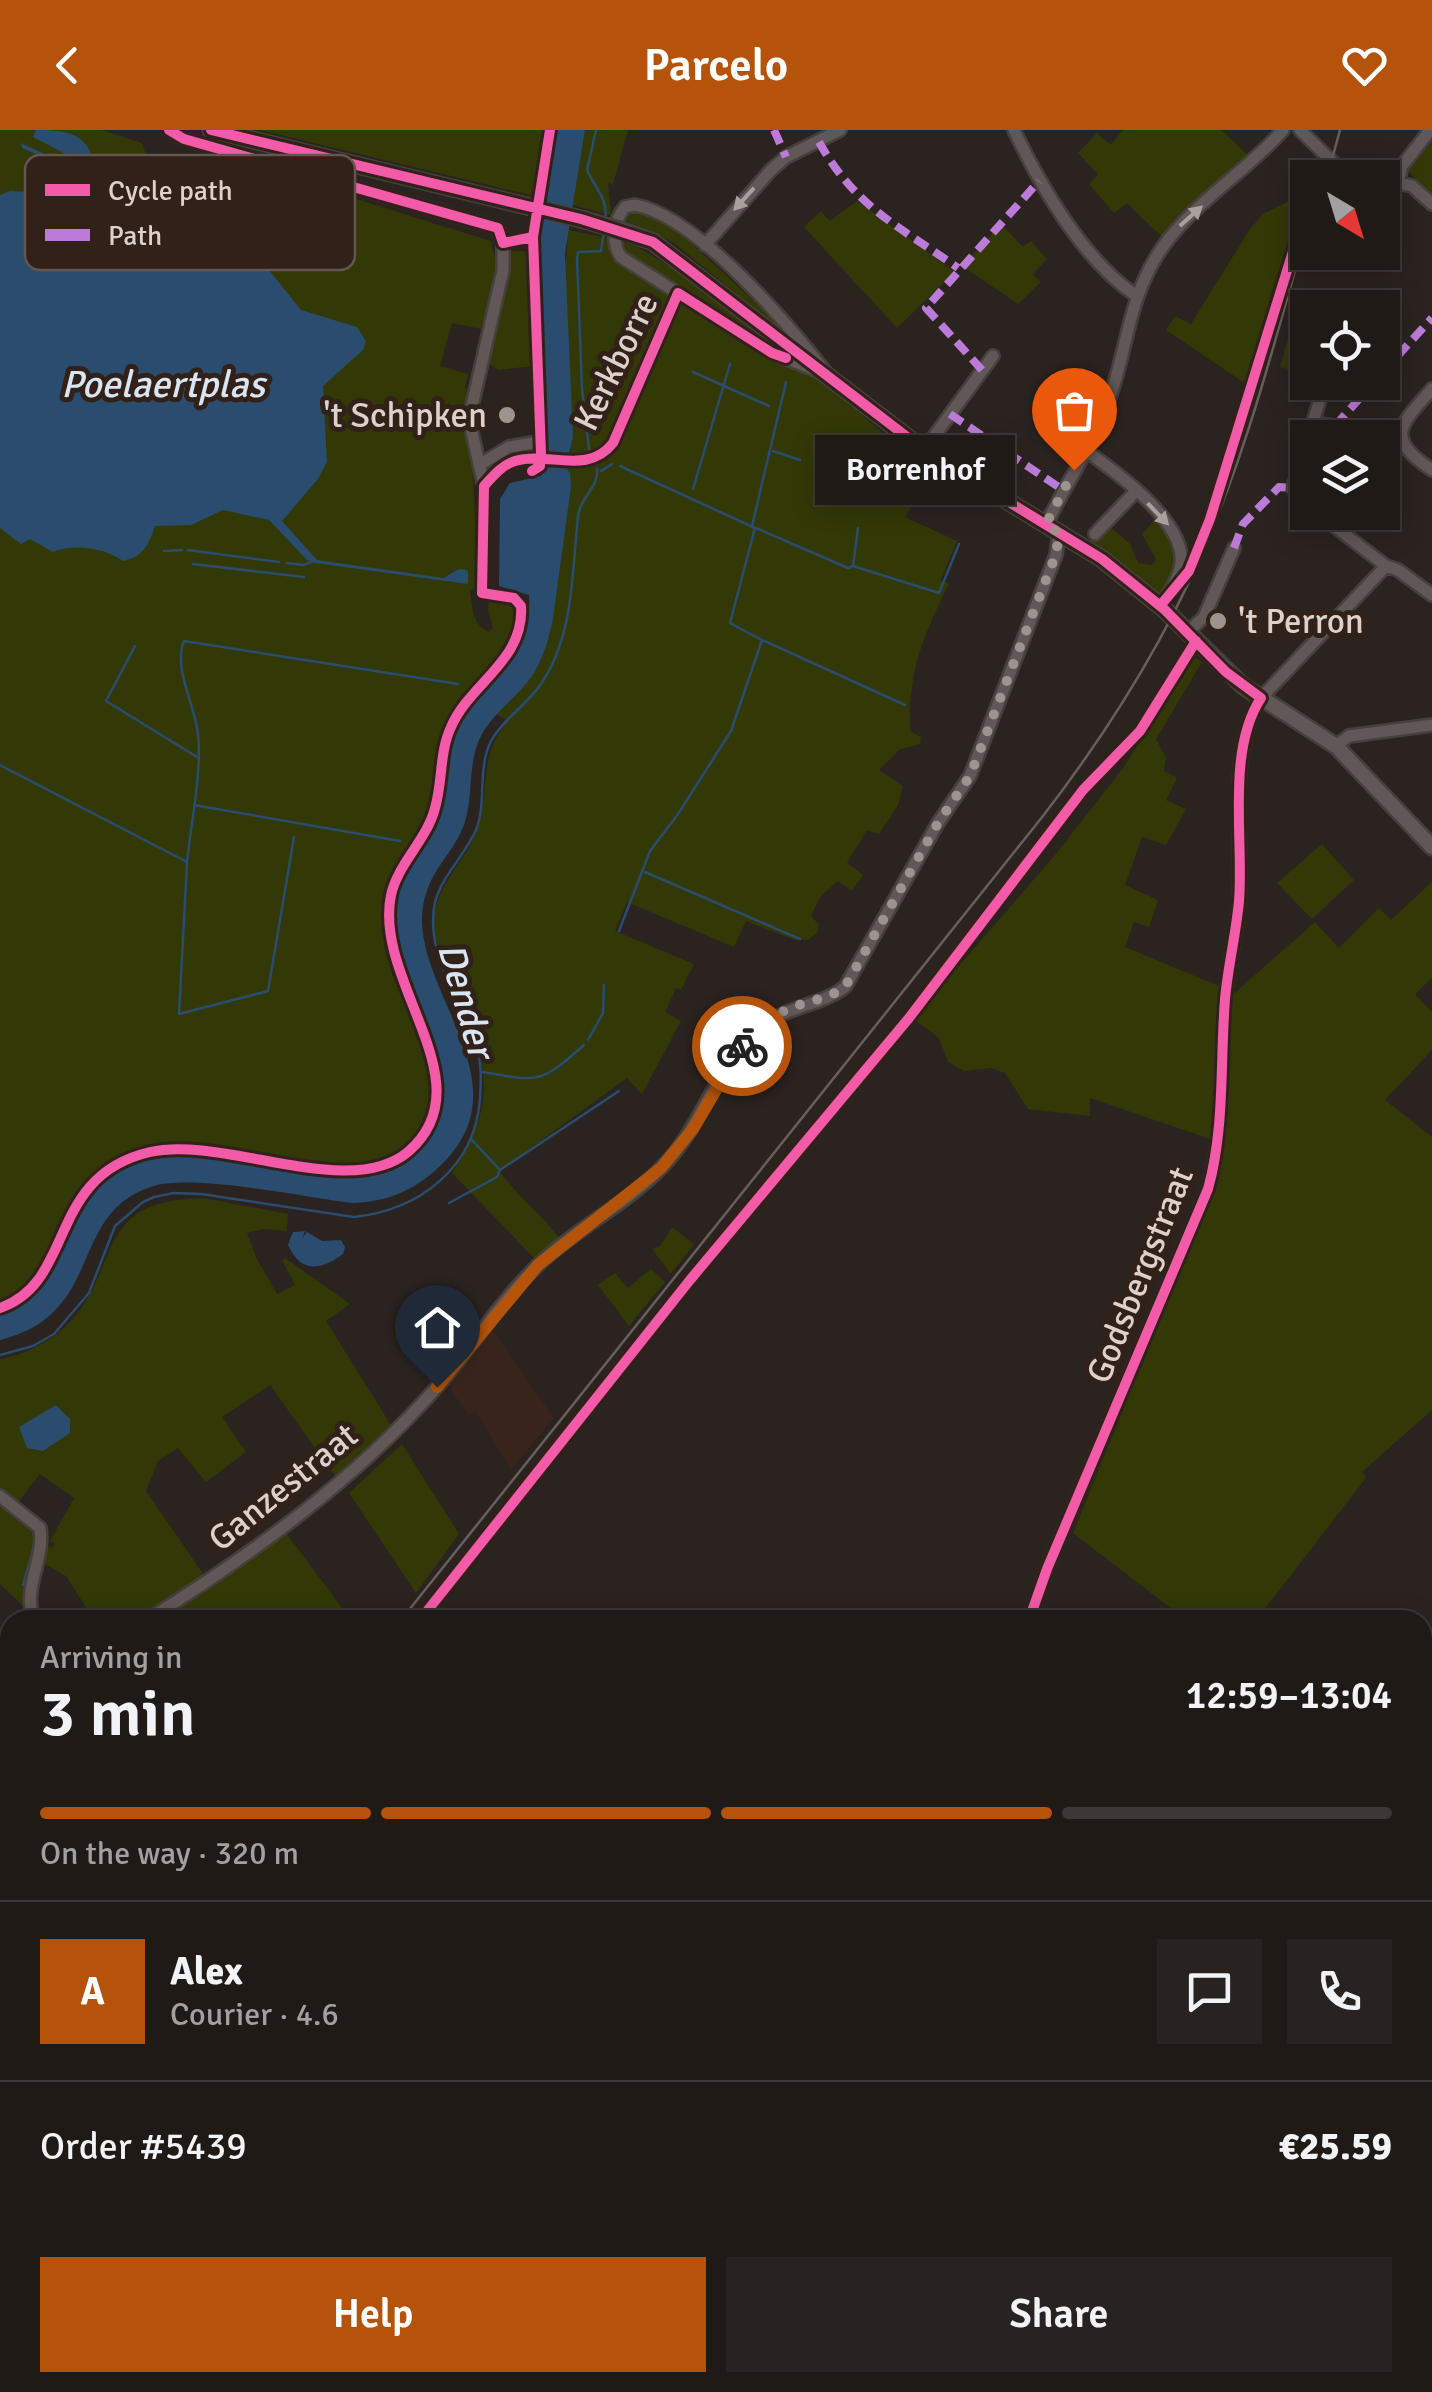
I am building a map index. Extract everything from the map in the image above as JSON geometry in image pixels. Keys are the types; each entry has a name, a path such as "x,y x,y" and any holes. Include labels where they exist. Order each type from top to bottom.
{"street":[{"path":"168,130 184,139 240,155"},
{"name":"Kerkborre","path":"210,130 312,155"},
{"path":"704,245 786,157 840,130"},
{"path":"1014,130 1039,181 1084,243 1114,280 1136,295"},
{"name":"Ganzestraat","path":"162,1610 260,1547 367,1457 437,1387 538,1265 661,1168 693,1129 729,1065 757,1031 784,1011 829,997 845,987 977,761 1056,554 1053,529 1108,402 1136,295 1160,250 1183,221 1250,165 1283,130"},
{"path":"1400,174 1402,166 1430,130"},
{"path":"1303,131 1331,160"},
{"name":"Kerkborre","path":"355,166 558,214 653,242 924,450 1102,559 1160,606 1226,672 1336,746 1432,846"},
{"path":"1400,183 1412,186 1432,204"},
{"path":"355,187 498,228 504,270 469,419 476,460 480,464 509,447 539,442"},
{"name":"Kerkborre","path":"625,207 649,207 704,245 790,326 828,375 772,353 628,263 617,252 618,217 625,207"},
{"name":"Kerkborre","path":"480,464 484,486 508,464 596,458 613,443 678,293"},
{"path":"924,450 993,356"},
{"path":"1400,431 1432,388"},
{"path":"1400,437 1411,456 1432,470"},
{"path":"1085,450 1169,524 1181,549 1177,578 1160,606"},
{"path":"1095,534 1136,491"},
{"path":"1339,530 1432,595"},
{"path":"1188,632 1204,617 1234,548"},
{"path":"1261,698 1386,566"},
{"name":"Godsbergstraat","path":"1034,1610 1208,1188 1217,1156 1226,997 1239,903 1240,784 1244,746 1261,698"},
{"path":"1336,746 1349,736 1432,725"},
{"path":"0,1496 40,1528 41,1542 29,1585 32,1610"}],"shaded area":[{"path":"492,1329 554,1418 511,1470 476,1412 469,1415 447,1384"}],"green space":[{"path":"0,130 102,130 142,143 146,155 25,155 25,270 355,270 355,199 491,241 498,272 481,329 452,323 440,366 468,374 465,388 470,390 464,426 472,453 478,580 470,591 474,614 489,632 493,627 489,600 511,604 518,613 504,645 456,707 442,734 432,807 387,901 384,938 389,963 422,1039 433,1089 429,1113 413,1138 387,1159 354,1169 206,1146 162,1145 160,1156 138,1161 80,1203 40,1289 24,1304 0,1312"},
{"path":"260,130 547,130 534,196"},
{"path":"585,130 628,130 613,184 608,183 611,215 572,205"},
{"path":"1123,130 1221,130 1251,158 1164,239 1127,203 1114,213 1089,184 1098,174 1078,153 1097,133 1111,145"},
{"path":"1432,134 1432,196 1409,172 1409,163"},
{"path":"1290,200 1290,262 1257,376 1243,382 1166,330 1175,316 1191,324 1263,214"},
{"path":"857,201 955,272 897,328 804,227 821,211 830,221"},
{"path":"630,209 648,212 677,230 785,330 673,242 620,218"},
{"path":"1001,224 1023,247 1031,241 1047,259 1033,274 1041,282 1018,304 962,266"},
{"path":"568,230 613,239 613,245 674,292 608,445 577,459 571,454 564,286"},
{"path":"617,240 636,246 672,268 775,348 628,260"},
{"path":"509,251 529,251 533,366 498,370 487,362"},
{"path":"688,304 820,379 933,469 905,517 957,541 941,580 949,584 915,672 910,731 921,737 920,744 899,750 879,770 903,786 898,805 879,834 867,830 847,863 863,875 852,891 838,881 820,897 811,916 819,925 817,933 808,940 792,939 746,921 734,947 627,902 615,931 694,964 665,1012 681,1021 642,1094 627,1078 499,1171 559,1238 536,1260 452,1173 479,1119 483,1076 472,1032 437,942 436,907 477,830 488,760 508,721 496,714 550,636 571,487 567,464 603,457 677,306"},
{"path":"1290,332 1290,370 1280,367"},
{"path":"1158,516 1175,555 1173,573 1159,594 1092,543 1108,525 1130,544 1138,563 1152,565 1156,559 1142,534"},
{"path":"1193,656 1202,662 1156,739 1166,758 1164,771 1177,778 1166,800 1186,809 1166,845 1142,837 1125,885 1158,900 1149,927 1134,922 1125,947 1219,986 1213,1140 1090,1098 1090,1116 1028,1109 1005,1073 991,1068 964,1071 948,1062 939,1038 913,1019 1055,855 1124,767"},
{"path":"1322,844 1354,880 1312,919 1277,883"},
{"path":"1432,882 1432,978 1415,994 1432,1012 1432,1050 1385,1100 1432,1137 1432,1410 1362,1472 1366,1478 1264,1610 1173,1610 1073,1533 1212,1192 1230,997 1315,922 1339,948 1379,908 1391,920"},
{"path":"203,1198 288,1214 287,1231 263,1229 247,1233 257,1259 277,1294 295,1285 282,1260 285,1258 350,1304 326,1321 391,1425 335,1476 270,1385 222,1417 246,1452 206,1482 178,1448 158,1461 146,1491 204,1575 152,1610 88,1610 66,1576 38,1560 45,1544 52,1548 55,1544 50,1541 74,1498 40,1474 16,1505 0,1492 0,1359 41,1345 73,1318 90,1294 112,1244 127,1222 150,1207"},
{"path":"672,1227 694,1244 671,1274 652,1249 660,1246"},
{"path":"651,1269 665,1282 629,1326 598,1285 615,1273 628,1288"},
{"path":"402,1444 459,1534 416,1593 349,1493"},
{"path":"0,1502 36,1529 37,1542 23,1606 0,1584"},
{"path":"286,1533 344,1610 174,1610"}],"water":[{"path":"36,130 71,134 85,144 91,155 67,155 33,137"},
{"path":"556,130 585,130 565,253 573,437 566,467 571,487 553,619 532,676 490,722 479,740 465,822 428,888 422,922 428,956 468,1062 473,1097 465,1132 430,1175 399,1194 377,1200 352,1203 196,1183 154,1186 127,1199 108,1217 73,1287 57,1309 34,1327 0,1340 0,1312 20,1305 34,1294 52,1266 82,1202 98,1185 126,1167 158,1156 191,1153 335,1175 369,1173 400,1162 426,1139 440,1111 443,1082 437,1053 402,962 395,932 396,901 405,876 438,819 450,750 461,718 516,647 528,615 529,595 499,586 500,499 510,483 541,476 546,464 540,241"},
{"path":"21,143 47,155 22,148"},
{"name":"Poelaertplas","path":"25,192 25,270 269,270 301,310 357,327 366,341 363,350 323,386 327,462 318,479 282,521 317,560 444,578 461,569 468,571 468,584 315,563 307,560 269,520 223,510 191,525 155,526 144,549 123,561 89,548 53,552 30,539 21,544 0,528 0,195"},
{"path":"305,1231 302,1238 307,1232 322,1241 341,1240 343,1254 327,1264 305,1265 288,1245 293,1232"},
{"path":"56,1405 70,1419 70,1433 43,1451 27,1448 19,1427"}],"waterway":[{"path":"596,130 587,170 603,200 605,222"},
{"path":"589,449 582,389 577,259 578,252 601,251 604,230"},
{"path":"693,489 730,364"},
{"path":"693,372 769,406"},
{"path":"752,526 786,382"},
{"path":"773,451 800,460"},
{"path":"601,471 612,464"},
{"path":"619,931 650,851 731,731 762,640 730,623 755,528 620,466"},
{"name":"Dender","path":"0,1355 33,1346 54,1334 89,1293 115,1226 154,1197 201,1194 354,1217 378,1213 422,1195 455,1164 476,1123 480,1066 476,1046 439,958 433,921 435,902 476,830 484,763 491,741 541,684 560,645 570,603 578,516 595,482 597,469"},
{"path":"756,528 848,568 853,566 858,528"},
{"path":"853,566 939,593 959,544"},
{"path":"164,551 182,550"},
{"path":"188,550 279,562"},
{"path":"286,563 304,565 313,561"},
{"path":"193,564 304,577"},
{"path":"762,640 905,705"},
{"path":"0,765 187,862 199,749 181,663 184,641 458,684"},
{"path":"135,646 106,701 197,757"},
{"path":"194,805 400,841"},
{"path":"187,863 179,1014 268,991 294,837"},
{"path":"645,872 800,939"},
{"path":"588,1040 603,1013 604,985"},
{"name":"Dender","path":"483,1072 538,1077 558,1067 584,1045"},
{"path":"472,1140 500,1170 619,1091"},
{"path":"449,1203 497,1177 500,1170"},
{"path":"23,1585 35,1543"}],"railway":[{"path":"1332,160 1340,130"},
{"path":"409,1610 1094,747 1161,638 1215,522 1254,412 1295,270"}],"marked path":[{"path":"774,130 786,157"},
{"path":"819,142 833,165 864,200 958,268"},
{"path":"982,370 926,308 1039,181"},
{"path":"1400,353 1432,318"},
{"path":"1340,420 1358,400"},
{"path":"950,414 1063,490"},
{"path":"1234,548 1243,524 1279,487 1290,488"}],"cycle path":[{"path":"169,130 184,139 240,155"},
{"path":"211,130 315,155"},
{"path":"532,471 540,466 541,454 533,237 550,130"},
{"path":"355,165 581,219 653,242 924,450 1102,559 1164,609 1226,672 1261,698 1250,719 1240,769 1239,901 1225,999 1217,1142 1208,1189 1033,1610"},
{"path":"355,187 498,228 503,243 533,237"},
{"path":"1160,606 1189,571 1210,519 1290,261"},
{"path":"0,1308 24,1295 41,1276 77,1205 93,1183 117,1165 150,1152 180,1149 354,1170 384,1165 409,1151 430,1124 437,1094 433,1063 397,962 390,928 391,895 431,820 451,727 506,656 520,625 521,606 514,598 482,593 484,486 515,461 580,461 603,453 613,443 678,293 786,358"},
{"path":"428,1610 690,1280 909,1018 1083,790 1140,731 1196,641"}],"way so far":[{"path":"742,1046 784,1011 829,997 845,987 938,823 970,776 1056,554 1059,533 1046,524 1074,470"}],"place":[{"name":"'t Schipken","path":"507,415"},
{"name":"Borrenhof","path":"1074,470"},
{"name":"'t Perron","path":"1218,621"}],"route":[{"path":"437,1387 538,1265 645,1183 680,1147 742,1046"}]}
